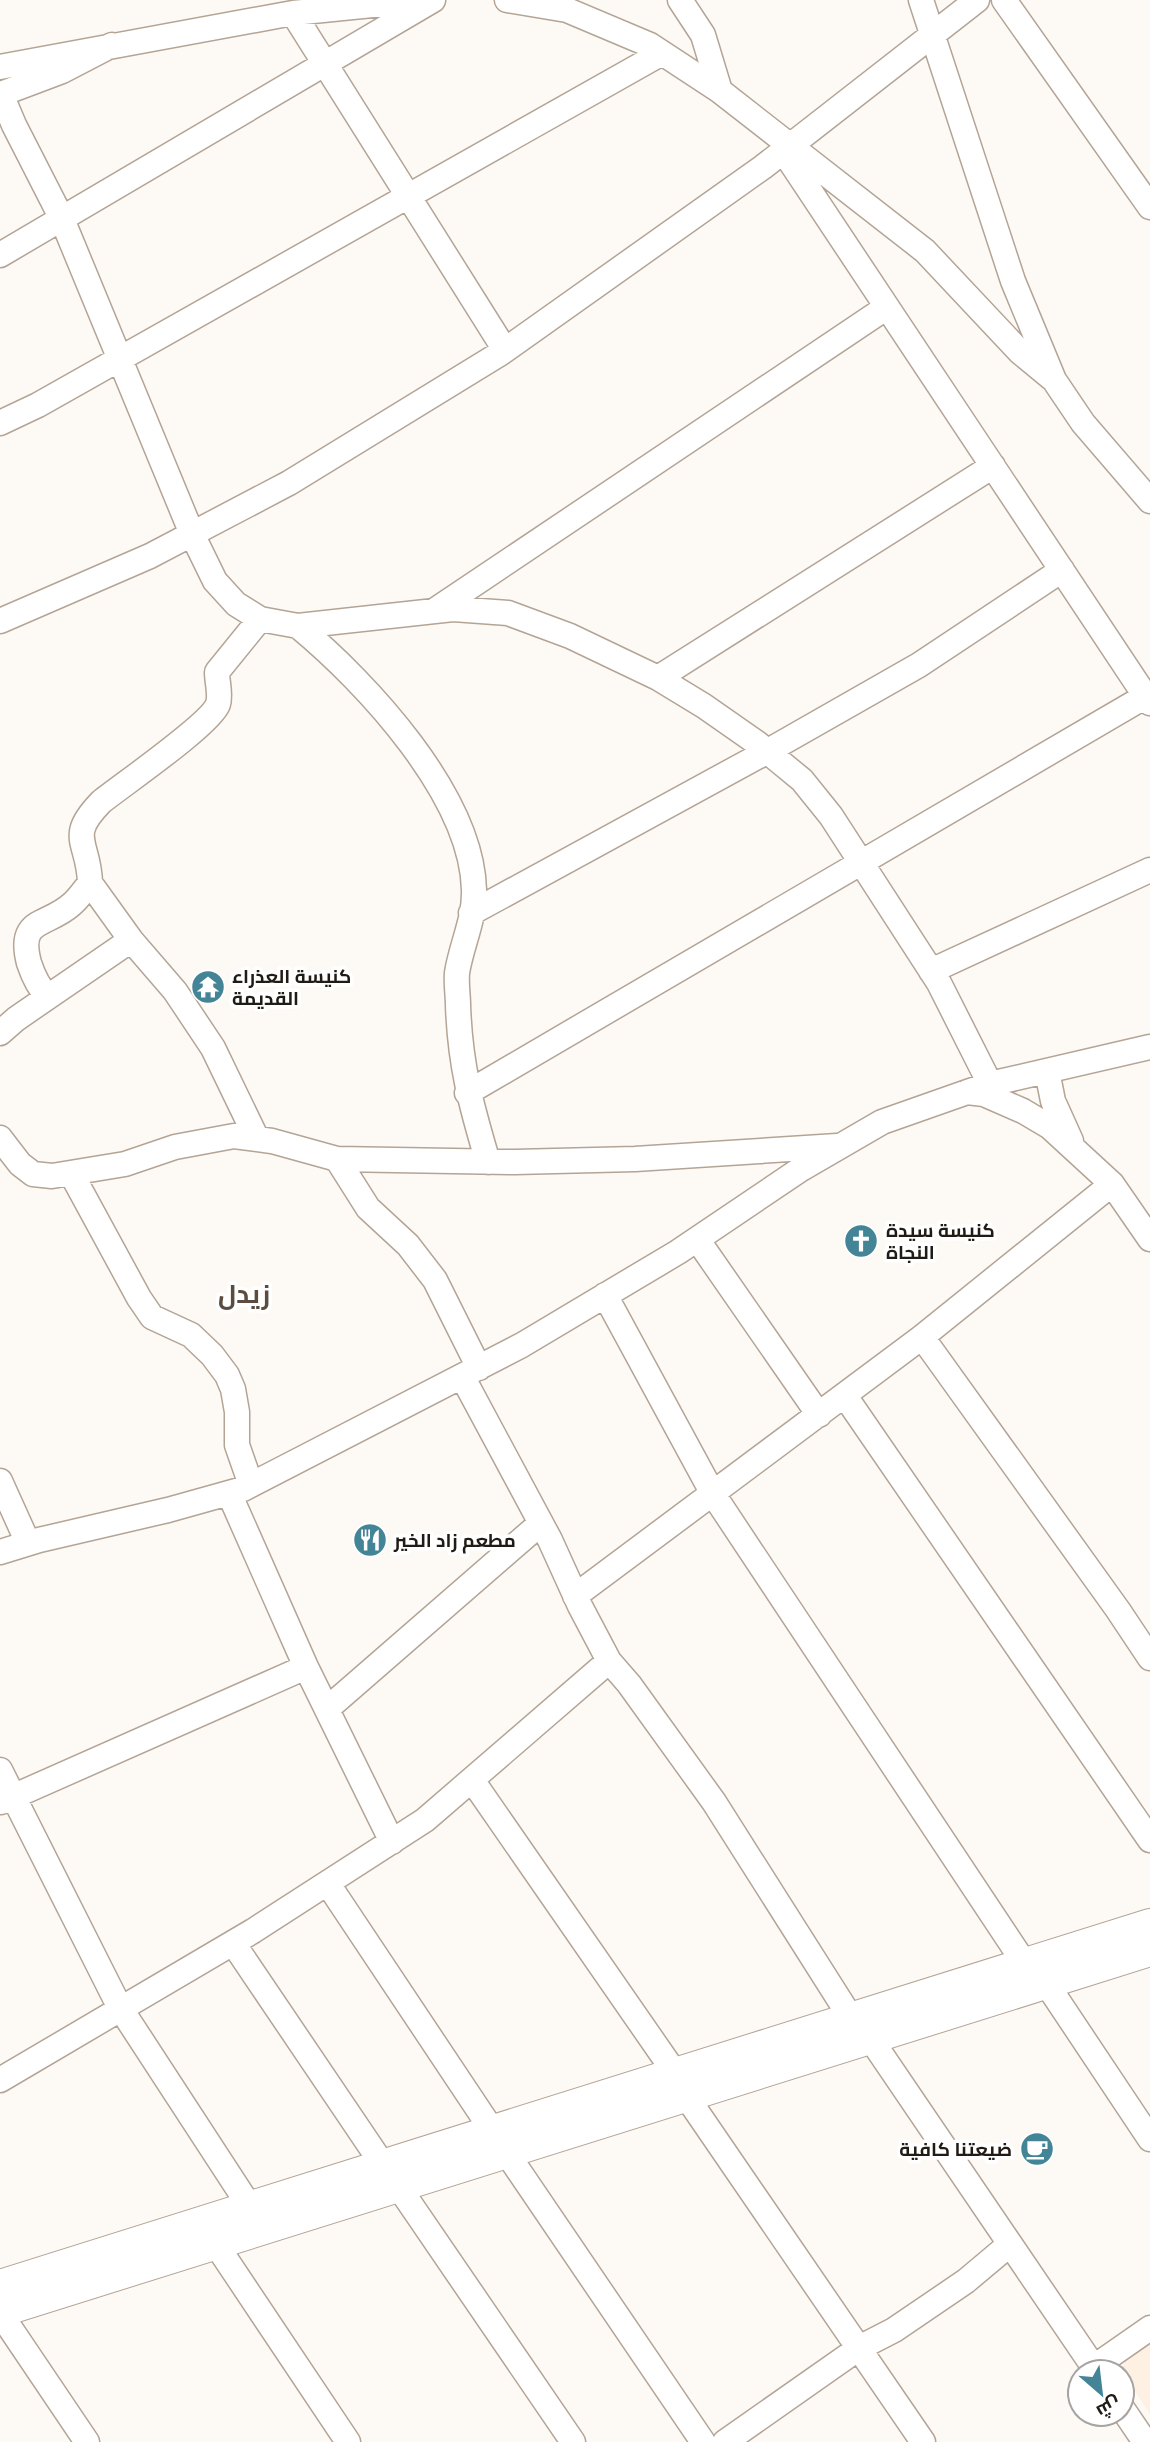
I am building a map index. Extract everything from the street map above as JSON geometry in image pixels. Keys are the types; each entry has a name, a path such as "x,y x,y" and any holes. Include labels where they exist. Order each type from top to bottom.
{"main road":[{"path":"0,2312 215,2243 391,2175 1035,1974 1149,1946"},
{"path":"0,2287 250,2207 391,2175"}],"street":[{"path":"0,67 293,13 422,0"},
{"path":"0,255 433,0"},
{"path":"507,0 567,10 650,45 720,91 788,148 925,251 1020,352 1055,380"},
{"path":"680,0 703,35 720,91"},
{"path":"921,0 1013,281 1055,380 1083,423 1150,501"},
{"path":"0,621 150,556 289,483 505,350 788,148 977,0"},
{"path":"1004,0 1150,207"},
{"path":"293,13 505,350"},
{"path":"0,94 62,71 112,45"},
{"path":"0,423 37,405 662,53"},
{"path":"0,77 0,94 7,119 62,219 192,534 215,581 236,604 260,619 298,626 453,609 508,613 570,636 658,678 704,706 768,751 802,780 831,816 931,971 979,1088 984,1094 1023,1111 1050,1127 1112,1184 1150,1239"},
{"path":"467,1093 1148,699 887,307 788,148"},
{"path":"434,611 887,307"},
{"path":"658,678 993,467"},
{"path":"471,913 768,751 919,665 1062,570"},
{"path":"257,1139 213,1048 175,991 131,940 90,883 90,864 80,835 86,817 101,802 202,725 217,707 217,672 260,619"},
{"path":"298,626 331,654 385,710 429,768 455,818 471,859 475,892 457,974 459,1045 467,1093 488,1162"},
{"path":"931,971 1150,870"},
{"path":"48,997 32,973 25,948 26,937 31,929 71,905 90,883"},
{"path":"0,1033 131,940"},
{"path":"0,1552 240,1489 470,1372 605,1295 697,1239 801,1169 882,1122 979,1088 1150,1047"},
{"path":"1047,1071 1053,1101 1076,1151"},
{"path":"5,1154 33,1174 52,1176 125,1164 175,1147 234,1136 337,1159 488,1162 635,1159 841,1146"},
{"path":"337,1159 368,1208 408,1245 435,1280 470,1372 575,1596 609,1661 629,1684 714,1802 860,2028 1088,2358"},
{"path":"71,1173 152,1317 191,1335 212,1354 233,1389 237,1412 240,1489 306,1667 392,1842"},
{"path":"575,1596 922,1337 1112,1184"},
{"path":"697,1239 819,1415"},
{"path":"605,1295 713,1494 1035,1974 1150,2139"},
{"path":"922,1337 1150,1658"},
{"path":"845,1396 1150,1840"},
{"path":"0,1481 28,1543"},
{"path":"327,1709 541,1524"},
{"path":"0,2080 122,2010 328,1884 425,1820 609,1661"},
{"path":"6,1799 306,1667"},
{"path":"0,1770 6,1799 122,2010 250,2207"},
{"path":"472,1780 923,2442"},
{"path":"328,1884 704,2442"},
{"path":"233,1942 573,2442"},
{"path":"215,2243 348,2442"},
{"path":"725,2442 859,2348 894,2330 956,2288 1010,2244"},
{"path":"0,2312 87,2442"},
{"path":"1110,2358 1150,2329"}],"shaded area":[{"path":"1150,2341 1150,2414 1136,2393 1136,2358 1125,2357"}],"place":[{"name":"كنيسة العذراء القديمة","path":"208,987"},
{"name":"كنيسة سيدة النجاة","path":"861,1241"},
{"name":"مطعم زاد الخير","path":"370,1540"},
{"name":"ضيعتنا كافية","path":"1037,2149"}],"district":[{"name":"زيدل","path":"244,1293"}]}
